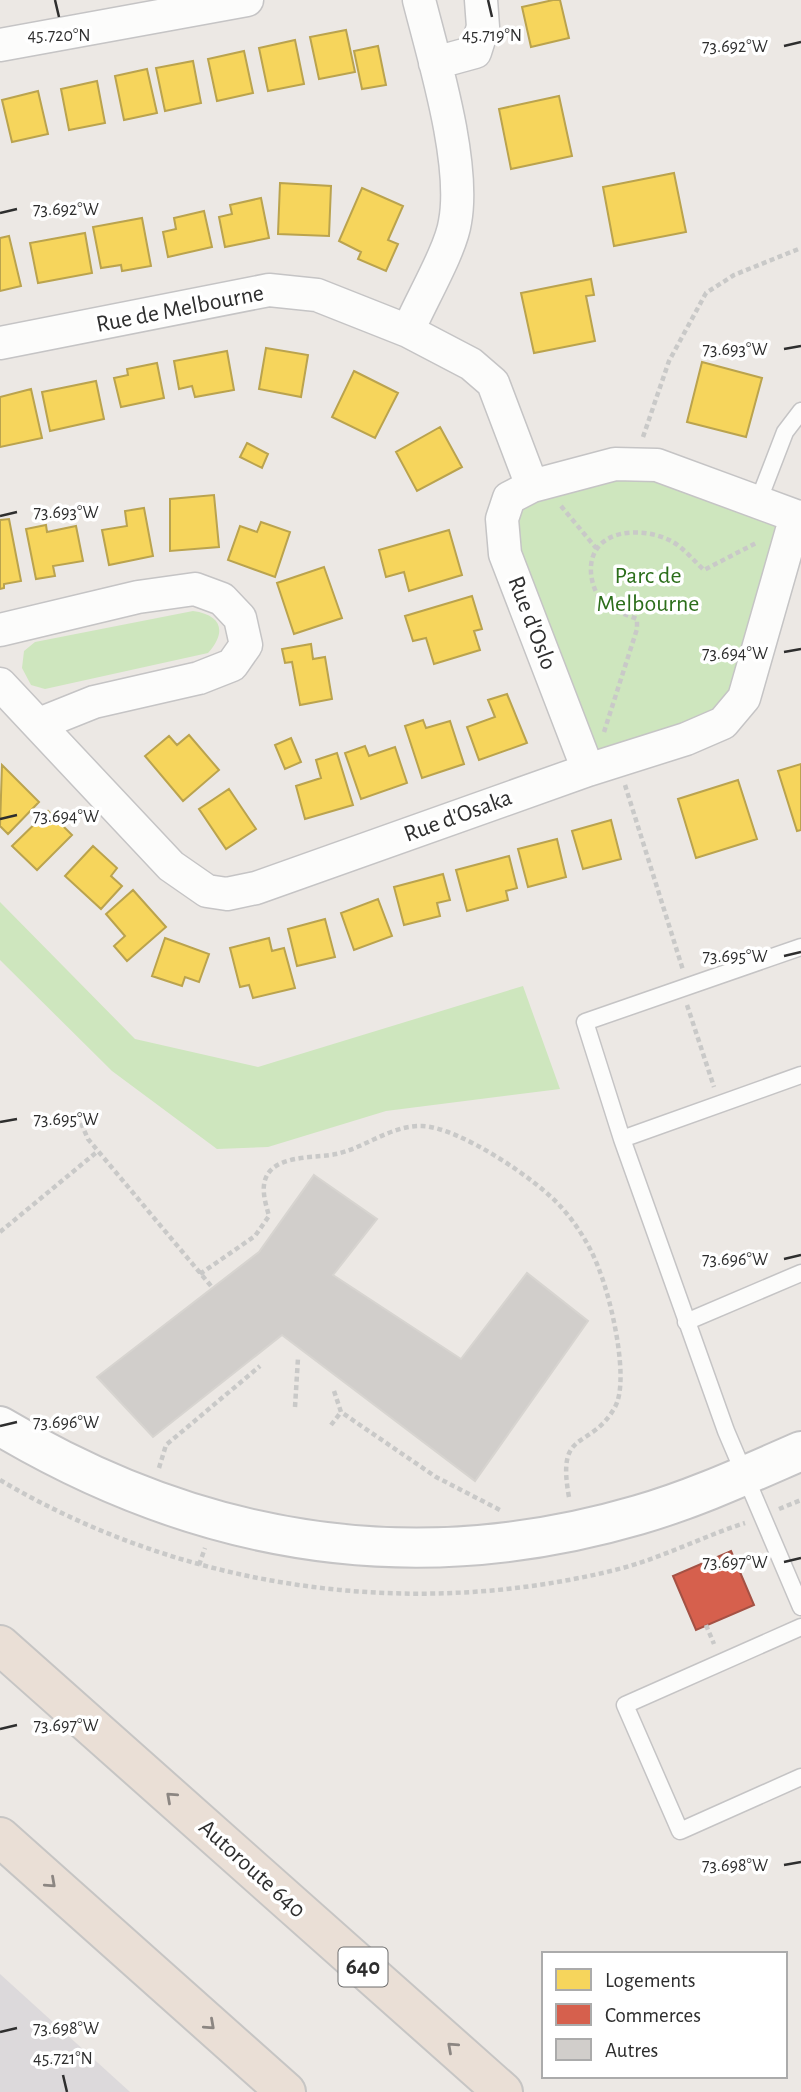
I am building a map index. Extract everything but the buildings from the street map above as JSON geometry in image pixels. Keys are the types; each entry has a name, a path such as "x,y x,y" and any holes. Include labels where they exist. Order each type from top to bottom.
{"highway":[{"name":"Autoroute 640","path":"0,1645 503,2092"},
{"path":"0,1838 286,2092"}],"street":[{"path":"0,45 247,0"},
{"path":"408,331 456,223 457,173 435,62 419,0"},
{"path":"435,62 475,52 484,27 481,0"},
{"name":"Rue de Melbourne","path":"0,343 269,290 317,295 408,331 471,364 493,383 537,484"},
{"path":"537,484 615,464 657,465 758,502 796,521"},
{"name":"Rue d'Oslo","path":"537,484 509,498 502,519 505,554 601,771"},
{"name":"Rue d'Osaka","path":"0,684 171,866 207,891 228,894 256,888 601,771 723,723 744,698 796,521"},
{"path":"0,630 138,597 195,589 222,599 240,618 246,645 232,665 199,678 94,702 39,724"},
{"path":"0,1426 86,1474 168,1507 272,1534 366,1546 468,1546 542,1537 637,1516 801,1451"}],"lane":[{"path":"758,502 785,432 801,411"},
{"path":"801,947 585,1022 622,1139 686,1322 744,1475 801,1607"},
{"path":"622,1139 801,1075"},
{"path":"686,1322 801,1273"},
{"path":"801,1627 625,1705 680,1831 801,1777"}],"path":[{"path":"634,464 669,361 706,293 734,275 801,248"},
{"path":"537,484 596,549"},
{"path":"720,1104 682,988 683,963 601,771 637,620 606,605 592,585 590,563 596,549 607,539 634,531 672,542 704,570 796,521"},
{"path":"81,1123 88,1139 211,1286"},
{"path":"200,1274 255,1236 269,1216 263,1186 274,1167 350,1151 405,1128 423,1126 444,1131 499,1159 536,1184 561,1206 580,1230 600,1272 621,1361 622,1387 616,1406 605,1420 571,1448 566,1457 564,1468 569,1497"},
{"path":"0,1232 98,1151"},
{"path":"295,1407 298,1357"},
{"path":"159,1469 166,1445 260,1366"},
{"path":"334,1391 341,1412 436,1477 500,1510"},
{"path":"331,1425 341,1412"},
{"path":"785,1507 801,1500"},
{"path":"706,1625 715,1645"}],"shaded area":[{"path":"0,1974 130,2092 0,2092"}],"green space":[{"name":"Parc de Melbourne","path":"615,464 796,516 744,698 588,770 505,554 509,498"},
{"path":"193,611 210,616 218,626 218,638 208,653 45,689 31,685 22,668 24,651 35,642"},
{"path":"0,902 135,1039 258,1067 523,986 560,1089 386,1111 268,1147 217,1149 112,1071 0,960"}]}
